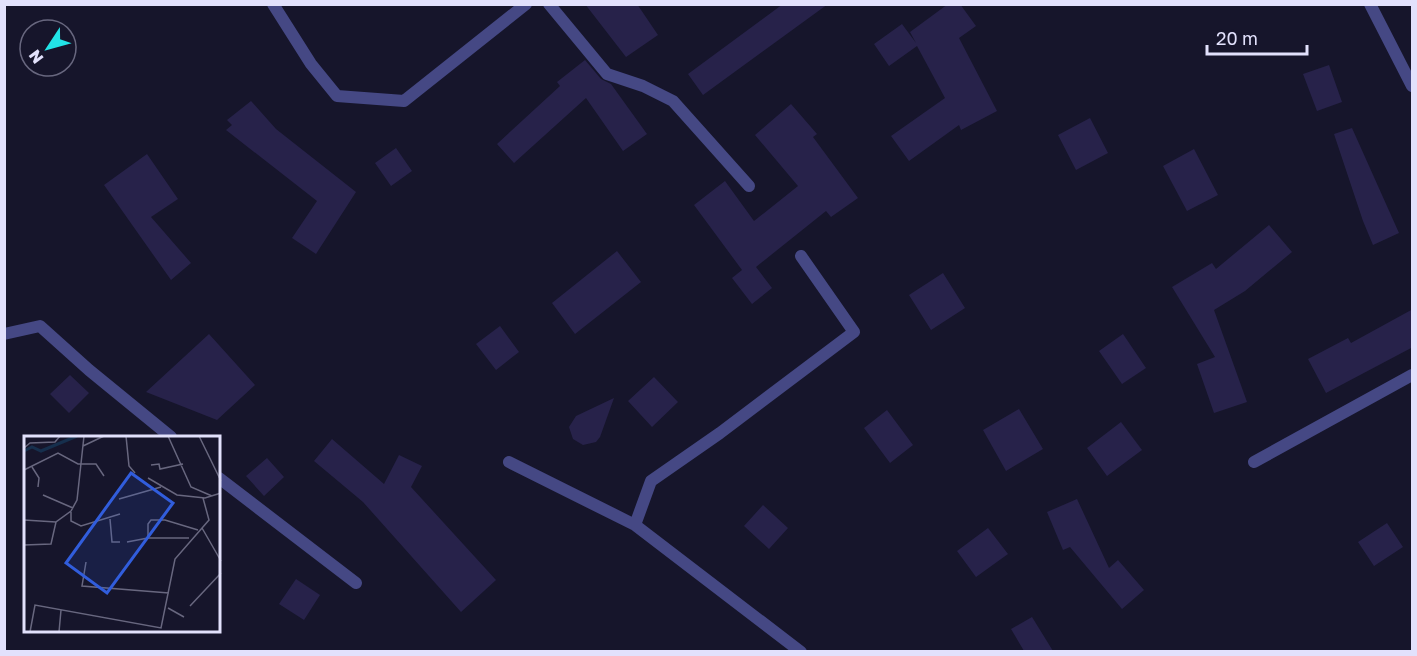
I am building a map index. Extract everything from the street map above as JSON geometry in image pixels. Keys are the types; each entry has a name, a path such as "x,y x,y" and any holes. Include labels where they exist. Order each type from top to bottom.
{"street":[{"path":"273,4 311,64 337,96 404,101 526,4"},
{"path":"549,4 607,74 643,86 673,101 749,186"},
{"path":"1370,4 1413,86"},
{"path":"635,525 651,481 720,433 854,332 801,256"},
{"path":"4,334 40,326 89,370 170,436"},
{"path":"1254,462 1413,375"},
{"path":"509,462 635,525 801,651"},
{"path":"220,479 356,583"}],"building":[{"path":"585,4 637,4 658,35 626,57"},
{"path":"783,4 828,4 703,95 688,74"},
{"path":"948,4 960,4 976,26 959,38 997,111 961,130 959,125 909,161 891,136 945,98 917,46 889,66 874,44 902,24 916,43 910,32"},
{"path":"585,60 601,79 611,84 647,134 623,151 586,98 514,163 497,144 560,86 557,82"},
{"path":"1329,65 1342,102 1317,111 1303,74"},
{"path":"251,101 276,129 356,192 316,254 292,238 317,201 226,130 232,125 227,120"},
{"path":"791,104 817,134 813,137 858,198 831,217 826,211 756,267 772,288 752,304 732,278 742,270 694,205 725,181 754,221 798,186 755,135"},
{"path":"1090,118 1108,153 1076,170 1058,135"},
{"path":"1352,128 1399,233 1373,245 1334,134"},
{"path":"396,148 412,171 391,186 375,163"},
{"path":"1194,149 1218,195 1187,211 1163,166"},
{"path":"147,154 178,199 151,217 191,263 171,280 104,185"},
{"path":"1269,225 1292,252 1245,291 1214,310 1247,402 1214,413 1197,364 1215,357 1172,287 1212,263 1216,269"},
{"path":"617,251 641,282 575,334 552,303"},
{"path":"943,273 965,308 931,330 909,295"},
{"path":"1413,309 1413,347 1326,393 1308,359 1348,338 1351,343"},
{"path":"500,326 519,352 496,370 476,344"},
{"path":"209,334 255,385 217,420 146,392"},
{"path":"1123,334 1146,368 1122,384 1099,351"},
{"path":"70,375 89,393 69,413 50,394"},
{"path":"654,377 678,402 652,427 628,401"},
{"path":"614,398 600,437 596,442 583,445 573,439 569,427 576,416"},
{"path":"1019,409 1043,449 1006,471 983,430"},
{"path":"887,410 913,445 890,463 864,428"},
{"path":"1121,422 1142,450 1107,476 1087,448"},
{"path":"332,439 384,484 399,455 422,466 411,487 496,580 461,612 363,502 314,461"},
{"path":"267,458 284,477 264,496 246,476"},
{"path":"1077,499 1109,568 1118,560 1144,590 1122,609 1070,547 1063,550 1047,512"},
{"path":"763,505 788,528 769,549 744,526"},
{"path":"1387,523 1403,547 1374,566 1358,542"},
{"path":"988,528 1008,554 976,577 957,551"},
{"path":"296,579 320,595 304,620 279,604"},
{"path":"1032,617 1053,651 1024,651 1011,629"}]}
